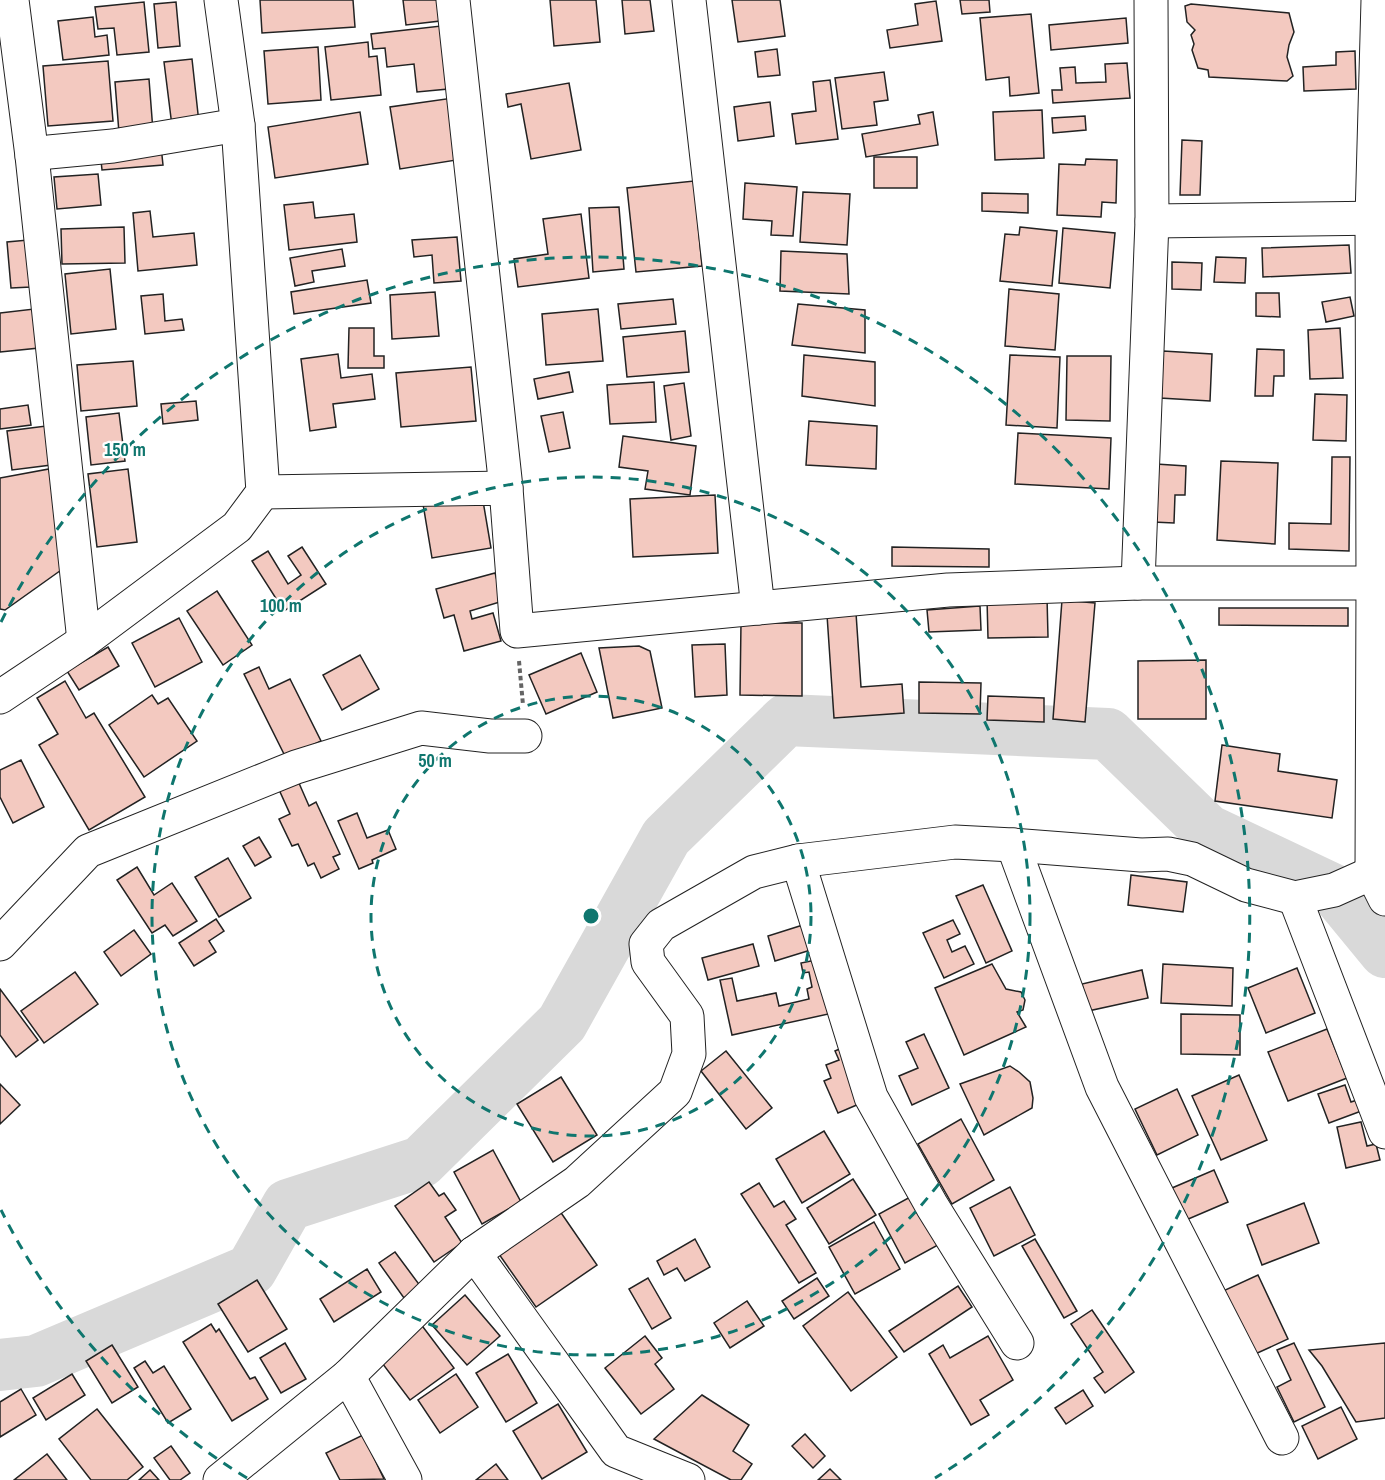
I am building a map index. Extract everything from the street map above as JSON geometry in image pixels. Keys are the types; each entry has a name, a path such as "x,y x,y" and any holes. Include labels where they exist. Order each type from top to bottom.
{"street":[{"path":"12,0 32,156 84,641"},
{"path":"0,697 84,641 237,527 263,492 238,124 221,0"},
{"path":"453,0 506,488 517,631 948,590 1138,583 1379,583"},
{"path":"689,0 758,608"},
{"path":"1138,583 1152,221 1152,0"},
{"path":"220,1480 348,1376 474,1253 578,1182 675,1092 689,1054 687,1016 648,962 646,944 661,925 754,872 798,861 955,842 1141,855 1168,854 1191,859 1246,885 1295,898 1334,890 1378,886 1378,0"},
{"path":"32,156 49,152 113,146 238,124"},
{"path":"1152,221 1378,218"},
{"path":"263,492 506,488"},
{"path":"0,944 88,851 296,767 421,728 490,736 525,736"},
{"path":"1013,845 1102,1087 1282,1438"},
{"path":"798,861 871,1097 932,1206 1017,1343"},
{"path":"1295,898 1385,1132"},
{"path":"474,1253 616,1451 688,1480"},
{"path":"348,1376 405,1480"}],"path":[{"path":"517,631 525,736"}],"building":[{"path":"260,0 353,0 355,27 262,33"},
{"path":"403,0 438,0 440,21 406,25"},
{"path":"550,0 596,0 600,42 554,46"},
{"path":"622,0 650,0 654,31 625,34"},
{"path":"732,0 780,0 785,36 738,42"},
{"path":"960,0 989,0 990,12 962,14"},
{"path":"936,1 942,41 890,48 887,30 918,25 915,4"},
{"path":"144,2 149,52 117,55 114,28 98,29 95,7"},
{"path":"176,2 180,46 158,48 154,4"},
{"path":"1191,4 1289,13 1294,32 1287,57 1293,76 1287,81 1209,77 1208,70 1198,68 1192,50 1194,44 1191,35 1195,30 1187,22 1185,6"},
{"path":"1031,14 1039,93 1010,96 1009,77 986,80 980,18"},
{"path":"93,17 95,37 107,35 109,55 63,60 58,21"},
{"path":"1126,18 1128,43 1051,50 1049,25"},
{"path":"441,26 448,89 417,92 414,64 387,67 385,48 373,49 371,34"},
{"path":"368,42 369,57 377,56 381,95 331,100 325,47"},
{"path":"318,47 321,100 268,104 264,51"},
{"path":"777,49 780,75 758,77 755,52"},
{"path":"1355,51 1356,89 1304,91 1303,67 1336,65 1336,52"},
{"path":"192,59 199,123 172,126 164,62"},
{"path":"108,61 113,121 48,126 43,66"},
{"path":"1127,63 1130,98 1053,103 1052,90 1062,90 1060,68 1075,67 1076,83 1106,82 1105,64"},
{"path":"884,72 888,100 874,102 877,125 842,129 835,78"},
{"path":"149,79 153,131 119,133 115,82"},
{"path":"830,80 838,139 796,144 792,114 816,111 813,82"},
{"path":"569,83 581,150 531,159 521,104 508,107 506,94"},
{"path":"453,98 463,159 400,169 390,107"},
{"path":"770,102 774,136 738,141 734,107"},
{"path":"1042,110 1044,158 995,160 993,112"},
{"path":"360,112 368,164 275,178 268,127"},
{"path":"933,112 938,145 866,157 862,134 920,124 918,115"},
{"path":"1085,116 1086,130 1053,133 1052,118"},
{"path":"1182,140 1202,141 1200,195 1180,195"},
{"path":"161,146 163,165 102,170 100,151"},
{"path":"874,157 917,157 917,188 874,188"},
{"path":"1086,159 1117,160 1116,203 1102,202 1101,217 1057,215 1059,164 1085,165"},
{"path":"98,174 101,205 57,209 54,177"},
{"path":"694,181 702,266 636,272 627,188"},
{"path":"745,183 797,187 793,236 771,235 772,221 743,219"},
{"path":"803,192 850,194 847,245 800,242"},
{"path":"982,193 1028,194 1028,213 982,211"},
{"path":"313,202 315,218 354,214 357,242 289,250 284,205"},
{"path":"619,207 624,269 593,272 589,208"},
{"path":"150,211 153,237 194,233 197,265 138,271 133,213"},
{"path":"581,214 589,278 518,287 514,259 548,254 543,219"},
{"path":"124,227 125,263 62,264 61,229"},
{"path":"1020,227 1057,231 1052,286 1000,281 1005,234 1019,235"},
{"path":"1063,228 1115,233 1110,288 1059,283"},
{"path":"457,237 461,281 434,283 432,255 414,257 412,240"},
{"path":"28,240 31,287 11,288 7,242"},
{"path":"1349,245 1351,273 1263,277 1262,248"},
{"path":"342,249 345,266 312,271 314,282 295,286 290,258"},
{"path":"781,251 847,254 849,294 780,291"},
{"path":"1216,257 1246,258 1245,283 1214,282"},
{"path":"1172,262 1202,263 1201,290 1172,289"},
{"path":"110,269 116,329 71,334 65,274"},
{"path":"367,280 371,303 294,314 291,292"},
{"path":"1009,289 1059,294 1055,350 1005,346"},
{"path":"435,292 439,336 392,339 390,295"},
{"path":"1256,293 1279,293 1280,317 1256,316"},
{"path":"163,294 165,321 182,319 184,330 145,334 141,296"},
{"path":"1350,297 1354,316 1326,322 1322,302"},
{"path":"673,299 676,324 621,329 618,304"},
{"path":"798,304 865,310 865,353 792,345"},
{"path":"34,309 39,348 0,352 0,313"},
{"path":"598,309 603,361 546,365 542,314"},
{"path":"349,328 374,328 374,356 384,356 384,368 348,368"},
{"path":"1340,328 1343,378 1310,379 1308,330"},
{"path":"685,331 689,372 627,377 623,337"},
{"path":"1257,349 1284,350 1284,376 1274,376 1273,396 1255,396"},
{"path":"1163,351 1212,354 1210,401 1160,398"},
{"path":"338,354 341,378 372,374 375,399 333,404 336,427 310,431 301,359"},
{"path":"804,355 875,362 875,406 802,396"},
{"path":"1010,355 1060,357 1057,428 1006,425"},
{"path":"1067,356 1111,356 1110,421 1066,420"},
{"path":"133,361 137,406 81,411 77,365"},
{"path":"471,367 476,421 401,427 396,373"},
{"path":"569,372 573,392 538,399 534,379"},
{"path":"654,382 656,422 610,424 607,385"},
{"path":"684,383 691,436 671,440 664,386"},
{"path":"1315,394 1347,395 1346,441 1313,440"},
{"path":"196,401 198,420 163,424 161,404"},
{"path":"28,405 31,425 0,429 0,409"},
{"path":"563,412 570,448 549,452 541,416"},
{"path":"119,413 125,461 91,465 86,417"},
{"path":"809,421 877,426 876,469 806,465"},
{"path":"54,425 59,464 12,470 7,431"},
{"path":"1018,433 1111,438 1109,489 1015,484"},
{"path":"623,436 696,446 690,495 645,489 648,471 619,467"},
{"path":"1332,457 1350,457 1349,551 1289,549 1289,523 1331,524"},
{"path":"1221,461 1278,463 1275,544 1217,540"},
{"path":"1156,464 1186,466 1185,495 1175,495 1174,523 1153,522"},
{"path":"49,469 64,568 5,610 0,609 0,478"},
{"path":"128,469 137,542 97,547 88,474"},
{"path":"482,495 491,548 432,558 423,504"},
{"path":"715,495 718,553 633,557 630,499"},
{"path":"302,547 326,584 284,611 252,561 268,551 288,584 301,575 288,556"},
{"path":"892,547 989,549 989,567 892,566"},
{"path":"495,573 503,601 470,611 472,619 493,613 501,641 464,651 454,615 444,618 436,589"},
{"path":"217,591 252,645 223,665 187,611"},
{"path":"1047,597 1048,637 988,638 987,599"},
{"path":"1062,600 1095,603 1085,722 1053,719"},
{"path":"980,606 981,630 929,632 927,610"},
{"path":"1219,608 1348,608 1348,626 1219,625"},
{"path":"856,613 861,687 902,684 904,713 834,718 827,615"},
{"path":"179,618 202,662 155,687 132,643"},
{"path":"741,623 802,623 802,696 740,695"},
{"path":"725,644 727,695 695,697 692,645"},
{"path":"639,646 650,651 662,708 613,718 599,648"},
{"path":"108,647 119,666 79,690 67,671"},
{"path":"581,653 597,692 546,714 529,675"},
{"path":"360,655 379,689 342,710 323,675"},
{"path":"1206,660 1206,719 1138,719 1138,661"},
{"path":"259,667 269,689 290,679 321,741 286,758 244,674"},
{"path":"65,681 86,718 94,713 145,797 89,830 39,745 58,734 37,698"},
{"path":"919,682 981,683 980,714 919,713"},
{"path":"152,695 158,704 168,698 197,741 144,777 109,725"},
{"path":"988,696 1044,698 1044,722 987,720"},
{"path":"1222,745 1280,754 1278,771 1337,780 1332,818 1215,801"},
{"path":"21,760 44,807 13,823 0,797 0,770"},
{"path":"295,774 309,806 316,802 340,854 333,857 339,869 321,878 314,863 308,866 298,844 292,846 279,819 290,814 276,783"},
{"path":"357,813 367,838 388,830 396,849 359,869 338,821"},
{"path":"259,837 271,857 255,866 243,846"},
{"path":"228,858 251,898 219,917 195,877"},
{"path":"137,867 154,895 172,883 197,921 173,936 165,925 152,933 117,880"},
{"path":"1131,875 1187,882 1183,912 1128,905"},
{"path":"983,885 1012,951 986,963 956,896"},
{"path":"216,919 224,931 209,941 216,952 194,966 179,943"},
{"path":"953,920 960,934 947,940 952,952 965,946 974,964 944,978 923,933"},
{"path":"806,924 814,949 775,961 768,936"},
{"path":"134,930 151,954 121,976 104,952"},
{"path":"753,944 759,966 708,980 702,958"},
{"path":"821,959 833,1013 732,1035 720,980 732,978 737,1001 776,993 779,1006 809,999 807,989 812,987 809,972 803,973 801,963"},
{"path":"992,964 1006,989 1021,992 1025,1000 1023,1010 1017,1012 1026,1027 964,1055 935,988"},
{"path":"1163,964 1233,968 1232,1006 1161,1003"},
{"path":"1297,968 1315,1013 1266,1033 1248,988"},
{"path":"1142,970 1148,998 1088,1011 1082,984"},
{"path":"75,972 98,1004 44,1043 21,1011"},
{"path":"0,989 38,1040 16,1057 0,1035"},
{"path":"1181,1014 1240,1015 1240,1055 1181,1054"},
{"path":"1327,1029 1347,1078 1288,1101 1268,1052"},
{"path":"924,1034 949,1088 912,1105 899,1076 918,1068 906,1042"},
{"path":"844,1047 866,1101 838,1113 824,1081 831,1078 826,1065 839,1060 835,1051"},
{"path":"726,1051 772,1108 746,1129 701,1071"},
{"path":"1010,1066 1030,1082 1032,1108 984,1135 960,1084"},
{"path":"1239,1075 1267,1140 1221,1160 1192,1096"},
{"path":"561,1077 597,1135 553,1162 517,1104"},
{"path":"0,1084 20,1105 0,1124"},
{"path":"1345,1085 1351,1102 1360,1099 1364,1110 1329,1123 1318,1094"},
{"path":"1177,1089 1198,1135 1157,1155 1135,1109"},
{"path":"961,1119 994,1180 952,1204 918,1144"},
{"path":"1361,1122 1367,1146 1376,1144 1380,1160 1346,1168 1337,1127"},
{"path":"824,1131 850,1174 802,1203 776,1159"},
{"path":"493,1150 521,1202 482,1224 454,1172"},
{"path":"1214,1170 1228,1202 1186,1220 1172,1188"},
{"path":"853,1179 876,1215 829,1244 807,1208"},
{"path":"429,1182 439,1196 444,1193 456,1210 445,1217 462,1243 434,1262 395,1206"},
{"path":"759,1183 774,1207 784,1201 796,1219 786,1225 816,1273 799,1283 741,1194"},
{"path":"1010,1187 1035,1235 994,1256 970,1208"},
{"path":"912,1196 938,1245 905,1263 879,1214"},
{"path":"1304,1203 1319,1243 1262,1265 1247,1225"},
{"path":"555,1204 597,1265 536,1307 494,1247"},
{"path":"874,1222 900,1269 855,1294 829,1247"},
{"path":"695,1239 710,1267 685,1281 677,1268 664,1275 657,1261"},
{"path":"1035,1239 1077,1311 1064,1318 1022,1246"},
{"path":"395,1252 421,1287 404,1298 379,1263"},
{"path":"367,1269 381,1292 334,1322 320,1299"},
{"path":"1258,1275 1288,1339 1253,1355 1223,1291"},
{"path":"648,1278 671,1318 652,1329 629,1289"},
{"path":"817,1278 829,1296 794,1319 782,1301"},
{"path":"257,1280 287,1329 248,1352 218,1304"},
{"path":"958,1286 972,1307 904,1352 889,1331"},
{"path":"848,1292 897,1357 851,1391 803,1326"},
{"path":"465,1295 500,1336 467,1365 432,1325"},
{"path":"747,1301 764,1326 730,1348 714,1323"},
{"path":"1092,1310 1134,1372 1105,1393 1094,1378 1103,1372 1071,1324"},
{"path":"420,1323 454,1368 410,1400 376,1355"},
{"path":"211,1324 216,1332 219,1329 250,1379 255,1377 268,1399 232,1421 183,1342"},
{"path":"645,1336 662,1358 655,1364 674,1389 641,1414 605,1368"},
{"path":"988,1336 1013,1380 980,1400 989,1415 971,1425 929,1354 943,1345 950,1358"},
{"path":"285,1343 306,1379 281,1393 260,1358"},
{"path":"1294,1343 1325,1407 1294,1422 1277,1387 1291,1380 1277,1350"},
{"path":"1385,1343 1385,1418 1356,1422 1322,1366 1309,1350"},
{"path":"112,1345 138,1387 112,1403 86,1361"},
{"path":"508,1354 537,1403 506,1422 476,1373"},
{"path":"145,1361 153,1373 164,1366 191,1409 168,1423 134,1368"},
{"path":"72,1374 85,1395 46,1420 33,1398"},
{"path":"456,1374 478,1407 440,1433 418,1400"},
{"path":"21,1389 36,1415 0,1437 0,1402"},
{"path":"1083,1390 1093,1406 1066,1424 1055,1408"},
{"path":"702,1395 749,1425 733,1451 752,1464 741,1480 731,1480 654,1439"},
{"path":"558,1404 587,1452 542,1479 513,1431"},
{"path":"1341,1407 1357,1439 1318,1459 1302,1426"},
{"path":"97,1409 143,1467 127,1480 91,1480 59,1439"},
{"path":"805,1434 825,1456 813,1468 792,1446"},
{"path":"363,1435 384,1479 340,1480 326,1453"},
{"path":"171,1446 190,1473 180,1480 170,1480 154,1458"},
{"path":"47,1454 67,1480 14,1480"},
{"path":"496,1464 508,1480 476,1480"},
{"path":"830,1469 841,1480 818,1480"},
{"path":"150,1470 159,1480 139,1480"}],"waterway":[{"path":"0,1365 36,1361 251,1270 288,1205 421,1162 562,1023 666,837 786,720 1108,734 1207,830 1334,890 1385,952"}]}
